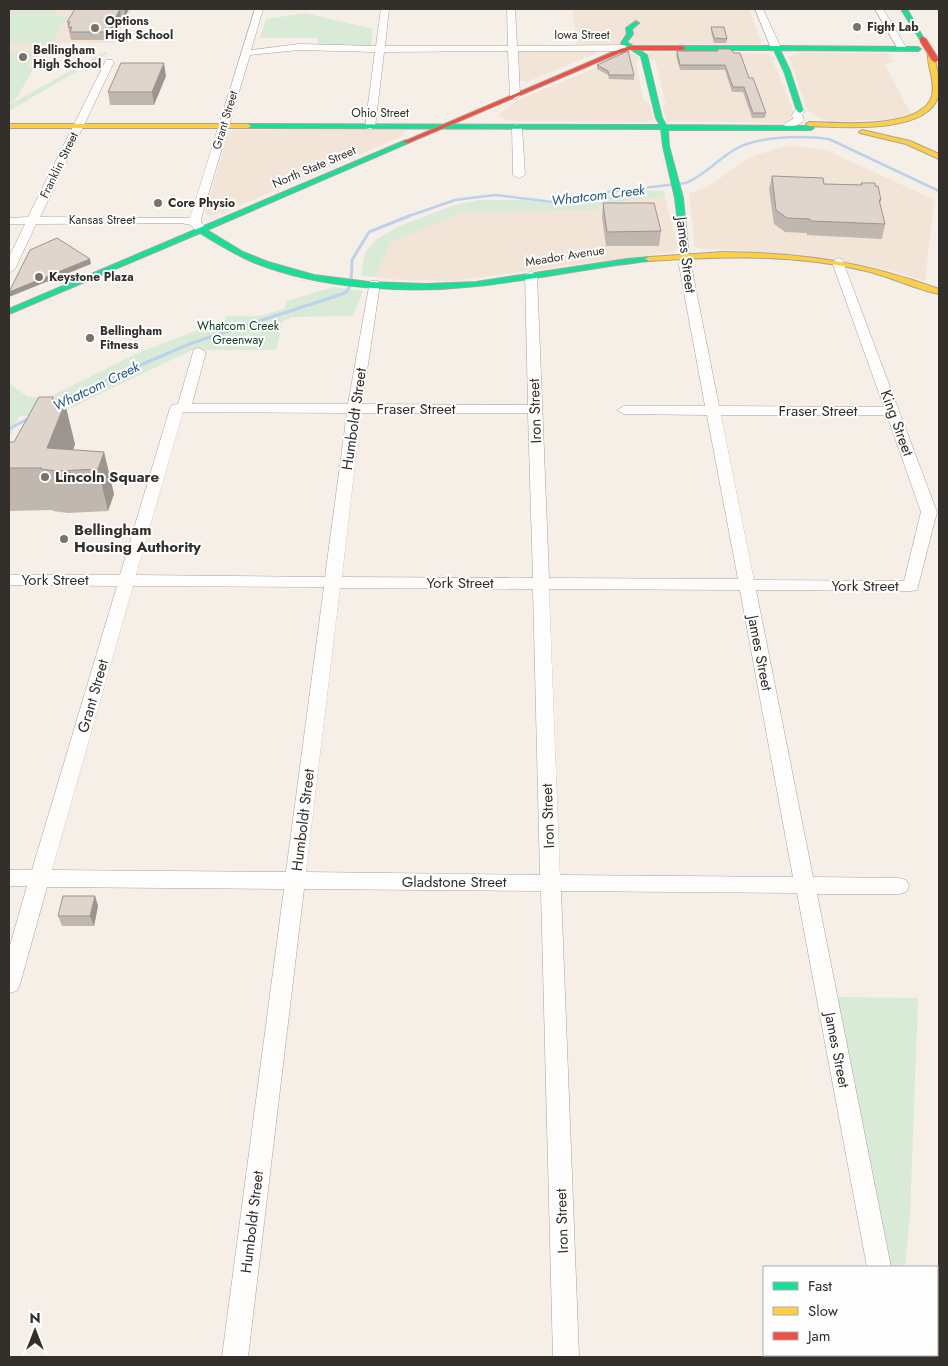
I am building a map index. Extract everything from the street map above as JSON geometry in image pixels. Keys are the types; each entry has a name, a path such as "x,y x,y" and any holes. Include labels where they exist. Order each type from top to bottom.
{"main road":[{"path":"810,126 882,123 921,113 928,108 935,94 934,59 920,44 904,9"},
{"path":"630,48 624,43 630,34 629,28 636,23 633,10"},
{"name":"Iowa Street","path":"630,48 902,49 920,44"},
{"name":"North State Street","path":"9,312 198,226 443,127 630,48"},
{"name":"James Street","path":"630,48 644,55 660,119 664,127 666,146 679,198 686,256"},
{"path":"776,48 790,79 791,89 800,111 814,118 836,124"},
{"path":"496,104 491,114 493,118 515,127"},
{"name":"Ohio Street","path":"751,127 763,124 810,126"},
{"name":"Ohio Street","path":"9,126 810,126"},
{"path":"810,126 890,138 922,148 939,157"},
{"name":"Meador Avenue","path":"198,226 263,264 292,273 319,278 374,284 423,288 474,284 588,265 686,256 762,256 838,262 887,273 939,292"},
{"path":"938,1316 939,1297"}],"street":[{"name":"Grant Street","path":"198,226 223,126 259,9"},
{"path":"370,127 385,9"},
{"path":"511,9 514,96"},
{"path":"759,9 776,48"},
{"path":"879,9 902,49"},
{"name":"Iowa Street","path":"246,53 299,47 380,49 630,48"},
{"name":"Franklin Street","path":"9,268 109,62"},
{"path":"789,124 799,120 798,115 800,111"},
{"path":"515,127 519,175"},
{"name":"Kansas Street","path":"9,221 181,220 198,226"},
{"name":"James Street","path":"686,256 685,266 880,1266"},
{"name":"King Street","path":"838,262 929,512 911,586"},
{"name":"Iron Street","path":"531,275 566,1357"},
{"name":"Humboldt Street","path":"235,1357 355,408 374,284"},
{"name":"Grant Street","path":"9,984 126,581 199,352"},
{"name":"Fraser Street","path":"181,408 535,409"},
{"name":"Fraser Street","path":"624,410 892,411"},
{"name":"York Street","path":"9,580 911,586"},
{"name":"Gladstone Street","path":"9,878 899,886"}],"shaded area":[{"name":"Bellingham High School","path":"9,9 131,9 115,43 59,43 57,47 43,47 15,101 9,105"},
{"path":"572,9 749,9 762,44 577,45"},
{"path":"519,51 592,51 596,53 527,82 520,80"},
{"path":"654,51 768,54 771,56 796,118 787,123 668,121 662,105 666,105 655,60 649,59 648,53"},
{"path":"631,53 636,54 640,59 636,60 643,99 650,105 654,120 646,122 511,121 497,116 518,100"},
{"path":"888,53 894,62 885,64 911,114 893,119 831,122 815,116 806,108 790,58 794,54"},
{"path":"233,130 403,130 405,133 403,136 217,215 206,215 227,137 226,133"},
{"path":"796,146 828,151 933,199 925,281 889,270 734,250 695,247 689,193 706,188 750,157 781,147"},
{"path":"665,197 678,248 673,252 453,281 400,280 376,277 390,243 462,211 599,210 598,206 636,199"}],"green space":[{"path":"9,9 56,9 53,15 9,15"},
{"path":"306,13 373,29 371,46 317,45 318,38 260,38 266,19"},
{"path":"9,16 68,16 52,44 9,43"},
{"path":"9,51 33,51 36,53 27,67 34,68 17,97 9,103"},
{"path":"104,52 108,53 9,111 9,105"},
{"path":"634,191 664,191 665,197 636,199 598,206 599,210 462,212 390,243 376,277 361,276 365,252 377,239 402,225 452,206 478,200 520,200 554,203"},
{"name":"Whatcom Creek Greenway","path":"334,287 363,291 353,316 293,317 283,321 276,350 192,350 54,416 19,416 9,439 9,383 28,397 49,397 140,352 225,320 226,316 261,316 285,308 286,301"},
{"path":"837,997 918,998 910,1216 905,1266 890,1266"}],"building":[{"name":"Options High School","path":"75,9 120,9 108,32 70,32 72,27 68,27 70,22 67,22"},
{"path":"711,27 724,27 727,39 714,38"},
{"path":"717,49 730,49 734,53 740,53 749,78 753,78 766,113 753,113 744,87 733,87 725,65 680,65 677,51 718,51"},
{"path":"628,51 634,75 609,75 608,71 597,65"},
{"path":"121,63 164,63 152,92 108,92"},
{"path":"772,176 823,178 824,184 862,185 861,183 875,183 875,186 878,186 881,200 879,200 885,224 810,221 810,219 787,218 776,210"},
{"path":"603,203 654,203 661,231 607,232"},
{"name":"Keystone Plaza","path":"57,238 90,259 9,292 30,250"},
{"path":"39,397 53,397 52,400 59,400 57,403 65,403 47,448 104,452 98,469 57,471 42,468 9,468 9,442 14,442"},
{"path":"63,896 95,896 90,916 58,916"}],"waterway":[{"name":"Whatcom Creek","path":"406,217 455,200 495,195 553,202 599,193 686,183 743,145 767,139 793,137 829,139 939,191"},
{"name":"Whatcom Creek","path":"56,405 124,372 192,343 345,293 351,285 352,260 369,232 409,216"},
{"name":"Whatcom Creek","path":"9,429 31,417"}],"traffic: fast":[{"path":"904,9 923,40"},
{"path":"636,23 629,28 630,34 624,43 644,55 659,118 664,127 666,146 679,198 686,256"},
{"path":"683,48 918,49"},
{"path":"776,48 787,71 800,111"},
{"path":"248,126 811,128"},
{"path":"9,312 406,142"},
{"path":"201,230 240,253 257,261 288,271 341,281 398,286 426,287 476,284 649,259"},
{"path":"938,1316 939,1297"}],"traffic: slow":[{"path":"809,124 857,125 894,122 910,118 924,111 933,101 936,90 930,52"},
{"path":"9,126 248,126"},
{"path":"862,132 908,142 939,157"},
{"path":"649,259 724,255 796,257 868,269 939,292"}],"traffic: jam":[{"path":"923,40 935,59"},
{"path":"406,142 617,52 630,48 683,48"}],"place":[{"name":"Fight Lab","path":"857,27"},
{"name":"Options High School","path":"95,28"},
{"name":"Bellingham High School","path":"23,57"},
{"name":"Core Physio","path":"158,203"},
{"name":"Keystone Plaza","path":"39,277"},
{"name":"Bellingham Fitness","path":"90,338"},
{"name":"Lincoln Square","path":"45,477"},
{"name":"Bellingham Housing Authority","path":"64,539"}]}
